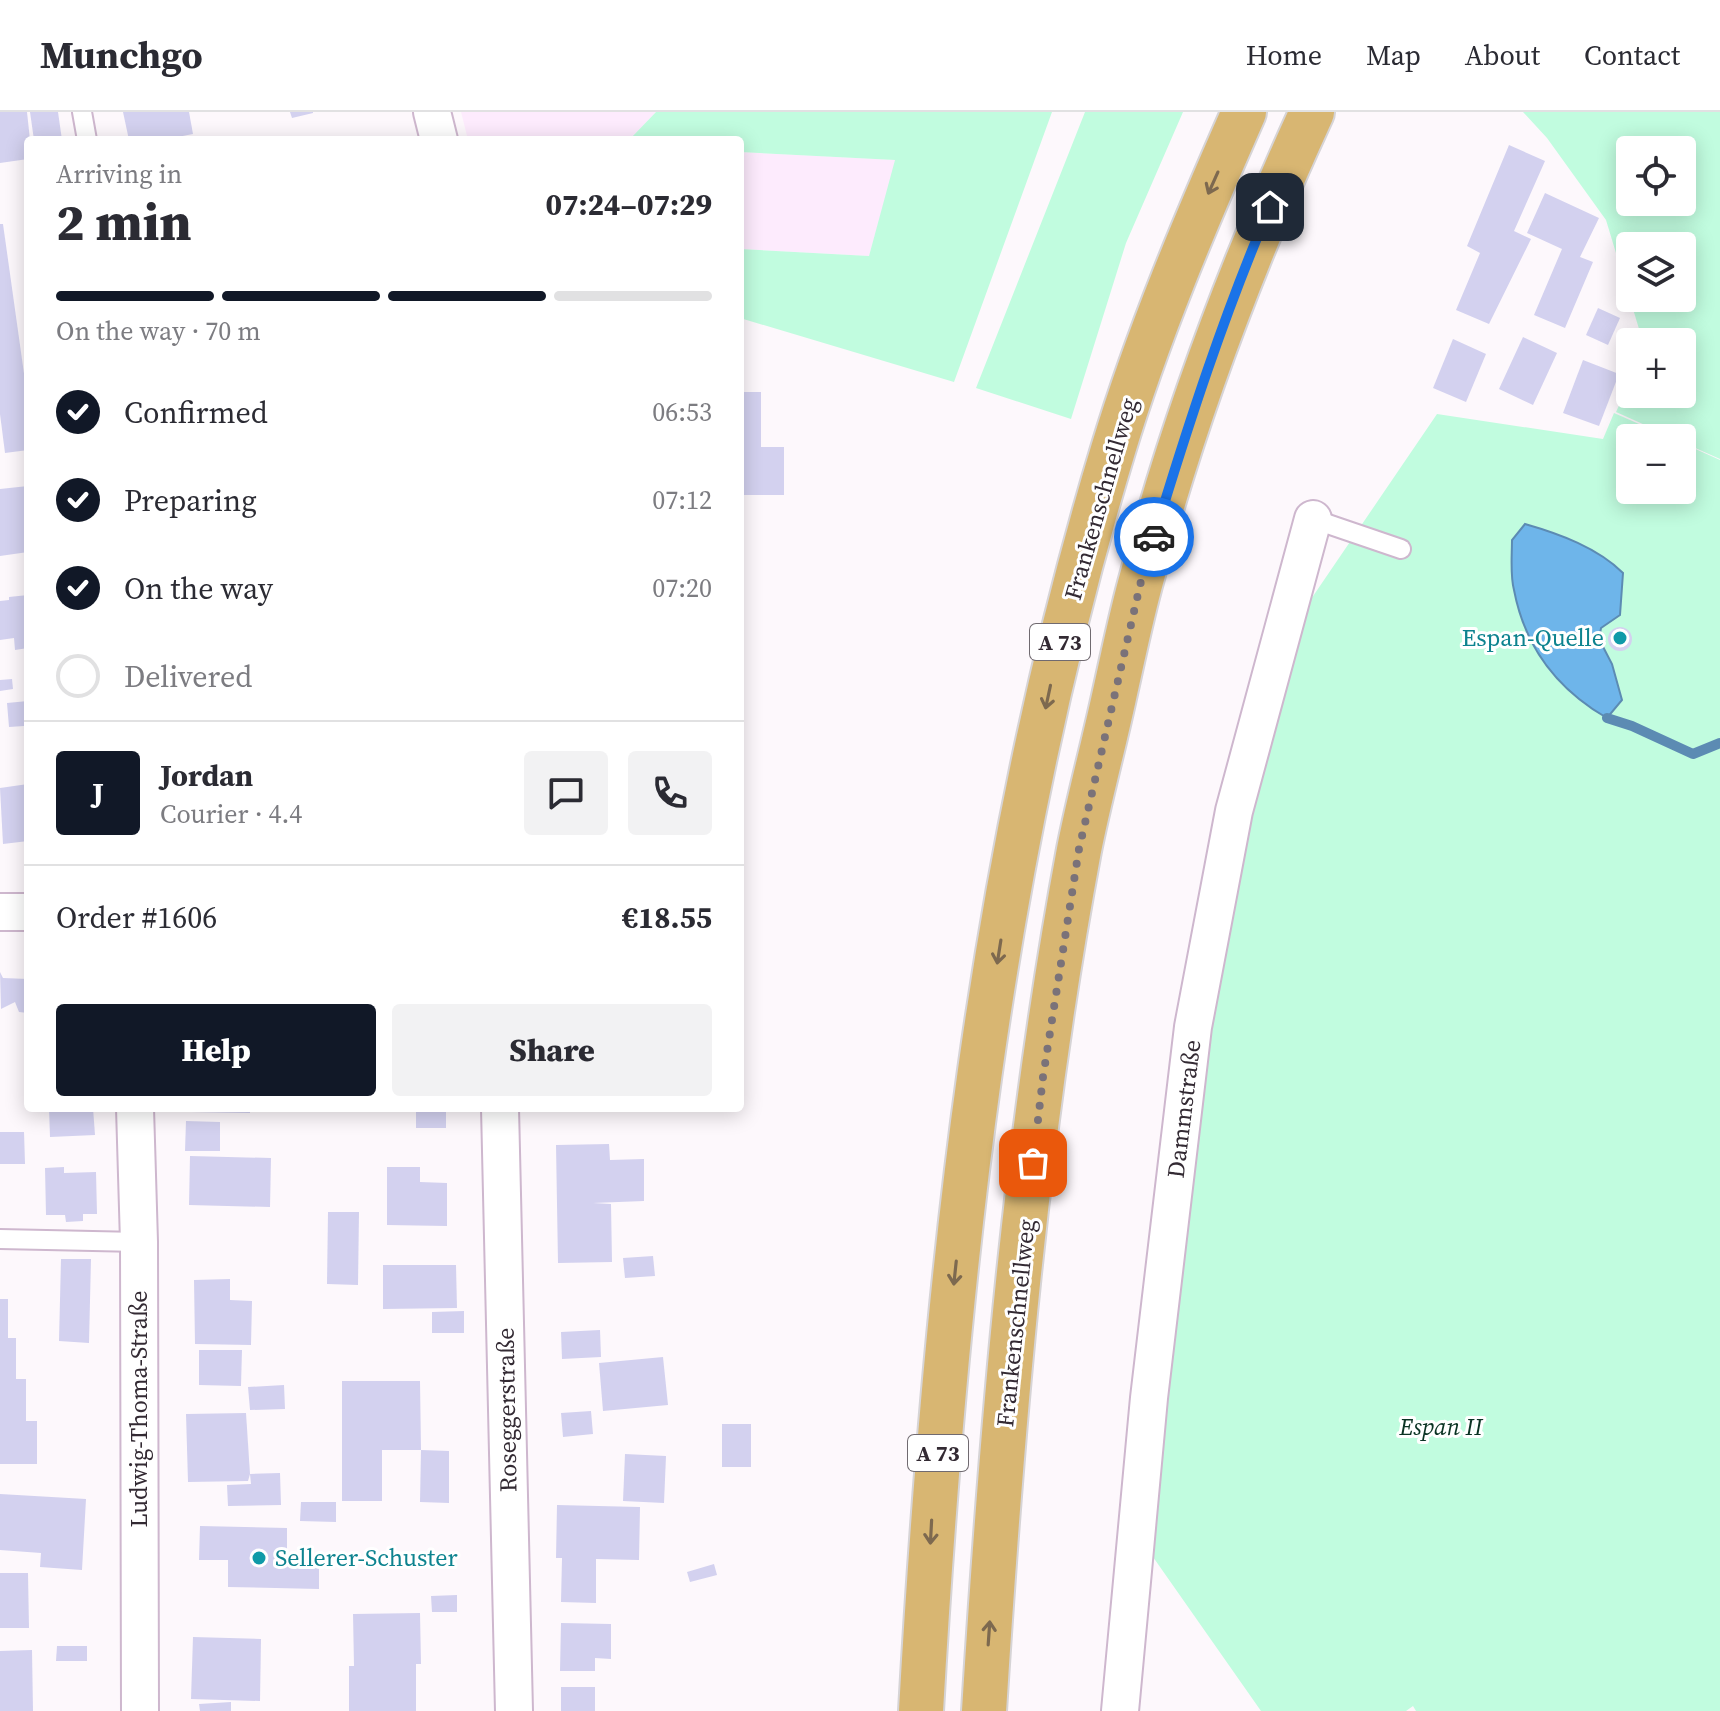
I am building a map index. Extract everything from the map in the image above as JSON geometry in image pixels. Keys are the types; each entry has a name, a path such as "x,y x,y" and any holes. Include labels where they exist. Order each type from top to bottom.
{"highway":[{"name":"Frankenschnellweg","path":"921,1711 933,1504 963,1195 1017,838 1059,645 1113,448 1171,284 1244,112"},
{"name":"Frankenschnellweg","path":"984,1711 1016,1307 1043,1077 1079,849 1142,577 1181,445 1258,234 1312,112"}],"street":[{"path":"432,112 438,136"},
{"name":"Dammstraße","path":"1120,1711 1149,1398 1193,1027 1234,811 1313,519"},
{"path":"0,912 24,912"},
{"name":"Ludwig-Thoma-Straße","path":"135,1112 139,1242 140,1711"},
{"name":"Roseggerstraße","path":"500,1112 514,1711"}],"lane":[{"path":"82,112 86,136"},
{"path":"1313,519 1401,549"},
{"path":"0,1239 139,1242"}],"shaded area":[{"path":"461,112 656,112 633,136 467,136"},
{"path":"744,152 896,160 869,256 744,249"}],"green space":[{"path":"656,112 1052,112 954,382 744,319 744,249 869,256 895,160 744,152 744,136 633,136"},
{"path":"1085,112 1183,112 1126,243 1071,419 976,388"},
{"path":"1523,112 1720,112 1720,459 1696,448 1696,424 1643,424 1616,412 1618,408 1696,408 1696,328 1639,328 1634,312 1696,312 1696,232 1616,232 1616,253 1606,220 1547,138"},
{"name":"Espan II","path":"1614,413 1639,424 1616,424 1616,504 1696,504 1696,449 1720,460 1720,1711 1416,1711 1413,1706 1406,1711 1261,1711 1146,1547 1199,1093 1235,883 1307,605 1437,414 1603,439"}],"water":[{"path":"1525,524 1578,543 1602,556 1623,573 1620,615 1601,628 1599,639 1612,664 1622,700 1607,718 1589,707 1559,680 1546,665 1526,630 1512,578 1512,540"}],"building":[{"path":"0,112 27,112 30,136 24,136 24,160 0,163"},
{"path":"30,112 58,112 61,136 33,136"},
{"path":"123,112 189,112 193,134 128,136"},
{"path":"290,112 313,112 313,113 292,118"},
{"path":"1509,145 1545,161 1514,231 1531,239 1489,324 1456,310 1480,253 1467,246"},
{"path":"1545,193 1599,218 1580,257 1593,262 1565,328 1534,315 1562,249 1527,233"},
{"path":"0,224 3,224 24,374 24,451 5,453 0,414"},
{"path":"1598,308 1620,318 1608,345 1586,335"},
{"path":"1523,337 1557,353 1533,405 1499,389"},
{"path":"1453,339 1486,354 1466,402 1433,388"},
{"path":"1583,360 1616,373 1616,382 1599,426 1563,413"},
{"path":"744,392 761,392 761,447 784,447 784,495 744,495"},
{"path":"24,486 24,553 0,556 0,489"},
{"path":"24,595 24,649 15,650 14,638 0,640 0,601 9,600 9,597"},
{"name":"Espan-Quelle","path":"1620,627 1631,634 1632,639 1625,650 1620,651 1609,644 1608,639 1615,628"},
{"path":"12,679 13,689 0,691 0,680"},
{"path":"24,701 24,726 9,727 7,703"},
{"path":"24,785 24,841 3,844 0,788"},
{"path":"0,972 3,978 24,979 24,1013 19,1012 15,1002 1,1009"},
{"path":"49,1112 93,1112 95,1135 50,1137"},
{"path":"416,1112 446,1112 446,1128 416,1128"},
{"path":"186,1121 220,1122 220,1151 185,1151"},
{"path":"0,1132 24,1132 25,1164 0,1164"},
{"path":"609,1144 610,1160 644,1159 644,1201 593,1203 611,1204 612,1262 558,1263 556,1145"},
{"path":"190,1156 271,1158 270,1207 189,1205"},
{"path":"64,1167 64,1173 96,1172 97,1214 83,1214 83,1221 66,1222 65,1215 46,1215 45,1168"},
{"path":"387,1167 420,1167 420,1182 447,1183 447,1226 387,1225"},
{"path":"328,1212 359,1212 358,1285 327,1284"},
{"path":"653,1256 655,1276 625,1278 623,1258"},
{"path":"61,1259 91,1259 89,1343 59,1341"},
{"path":"383,1265 456,1265 457,1308 383,1309"},
{"path":"230,1279 230,1300 252,1301 251,1345 195,1344 194,1280"},
{"path":"0,1299 8,1299 8,1338 16,1338 16,1379 26,1379 26,1421 37,1421 37,1464 0,1464"},
{"path":"464,1311 464,1333 432,1333 432,1312"},
{"path":"600,1330 601,1357 562,1359 561,1332"},
{"path":"199,1350 242,1350 241,1386 199,1385"},
{"path":"663,1357 668,1405 603,1411 599,1363"},
{"path":"342,1381 420,1381 421,1450 382,1450 382,1501 342,1501"},
{"path":"284,1385 285,1409 250,1410 248,1387"},
{"path":"591,1411 593,1434 563,1437 561,1413"},
{"path":"246,1413 248,1481 188,1482 186,1414"},
{"path":"722,1424 751,1424 751,1467 722,1467"},
{"path":"421,1450 449,1451 449,1503 420,1502"},
{"path":"625,1454 666,1456 664,1503 623,1501"},
{"path":"280,1473 281,1505 228,1506 227,1485 251,1484 250,1474"},
{"path":"0,1494 86,1499 82,1570 40,1567 41,1553 0,1550"},
{"path":"301,1502 336,1502 336,1522 300,1521"},
{"path":"557,1505 640,1507 639,1560 596,1559 596,1603 561,1602 562,1558 556,1558"},
{"name":"Sellerer-Schuster","path":"200,1526 287,1528 287,1554 319,1556 319,1589 228,1587 228,1560 199,1560"},
{"path":"714,1564 717,1575 690,1582 687,1572"},
{"path":"0,1573 28,1573 29,1628 0,1628"},
{"path":"457,1595 457,1612 432,1612 431,1596"},
{"path":"420,1613 421,1664 416,1664 416,1711 349,1711 349,1666 354,1666 353,1614"},
{"path":"561,1623 611,1624 611,1659 595,1658 595,1671 560,1671"},
{"path":"193,1637 261,1639 260,1701 191,1699"},
{"path":"57,1646 87,1646 87,1661 56,1661"},
{"path":"32,1650 33,1711 0,1711 0,1651"},
{"path":"561,1687 595,1687 595,1711 561,1711"},
{"path":"231,1702 231,1711 200,1711 199,1704"}],"waterway":[{"path":"1607,718 1693,754 1720,743"}],"way so far":[{"path":"1033,1163 1043,1077 1079,849 1154,537"}],"place":[{"name":"Espan-Quelle","path":"1620,638"},
{"name":"Sellerer-Schuster","path":"259,1558"}],"route":[{"path":"1154,537 1210,362 1270,207"}]}
